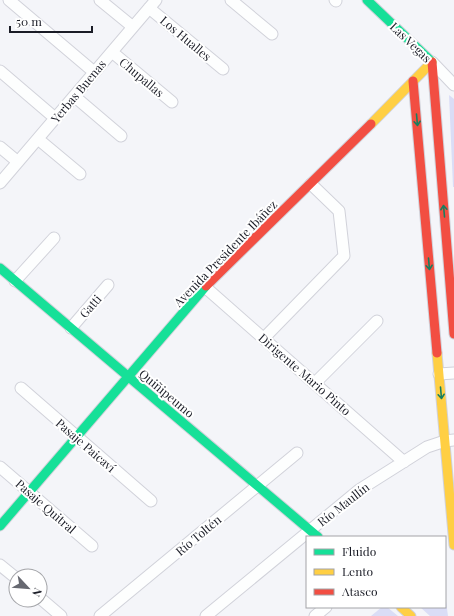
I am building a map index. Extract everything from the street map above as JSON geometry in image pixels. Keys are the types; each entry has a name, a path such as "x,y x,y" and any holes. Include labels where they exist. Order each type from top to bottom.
{"street":[{"path":"9,0 94,72"},
{"path":"100,0 133,27"},
{"path":"231,0 272,34"},
{"name":"Las Vegas","path":"368,0 454,85"},
{"name":"Yerbas Buenas","path":"0,183 153,4"},
{"name":"Los Hualles","path":"153,4 223,69"},
{"name":"Chupallas","path":"112,52 172,102"},
{"path":"432,62 450,235 454,334"},
{"name":"Avenida Presidente Ibáñez","path":"0,526 205,287 311,184 432,62"},
{"path":"0,71 55,118"},
{"path":"413,81 439,374 450,441 454,545"},
{"path":"74,96 121,136"},
{"path":"38,139 80,174"},
{"path":"0,147 18,162"},
{"path":"264,338 344,256 339,211 311,184"},
{"path":"427,237 450,235"},
{"path":"15,281 54,238"},
{"name":"Quiñipeumo","path":"0,268 314,534"},
{"name":"Gatti","path":"71,328 108,285"},
{"name":"Dirigente Mario Pinto","path":"205,287 404,462"},
{"path":"433,307 453,305"},
{"path":"315,383 377,321"},
{"path":"439,374 454,373"},
{"name":"Pasaje Paicaví","path":"21,388 76,437 151,500"},
{"name":"Río Maullín","path":"314,534 359,490 427,447 450,441"},
{"name":"Río Toltén","path":"100,616 297,453"},
{"name":"Pasaje Quitral","path":"0,467 92,546"},
{"name":"Río Maullín","path":"206,616 306,540"},
{"path":"0,565 8,572"},
{"path":"48,605 61,616"},
{"path":"315,616 325,608"},
{"path":"402,608 411,616"}],"shaded area":[{"path":"449,95 454,99 454,187 453,187"},
{"path":"446,601 448,616 430,616 421,608 446,608"},
{"path":"381,608 388,608 398,616 371,616"}],"traffic: fast":[{"path":"367,0 432,62"},
{"path":"0,268 317,536"},
{"path":"0,526 206,286"}],"traffic: slow":[{"path":"371,124 432,62"},
{"path":"437,353 454,545"},
{"path":"402,608 411,616"}],"traffic: jam":[{"path":"432,62 454,334"},
{"path":"413,81 437,353"},
{"path":"206,286 371,124"}]}
